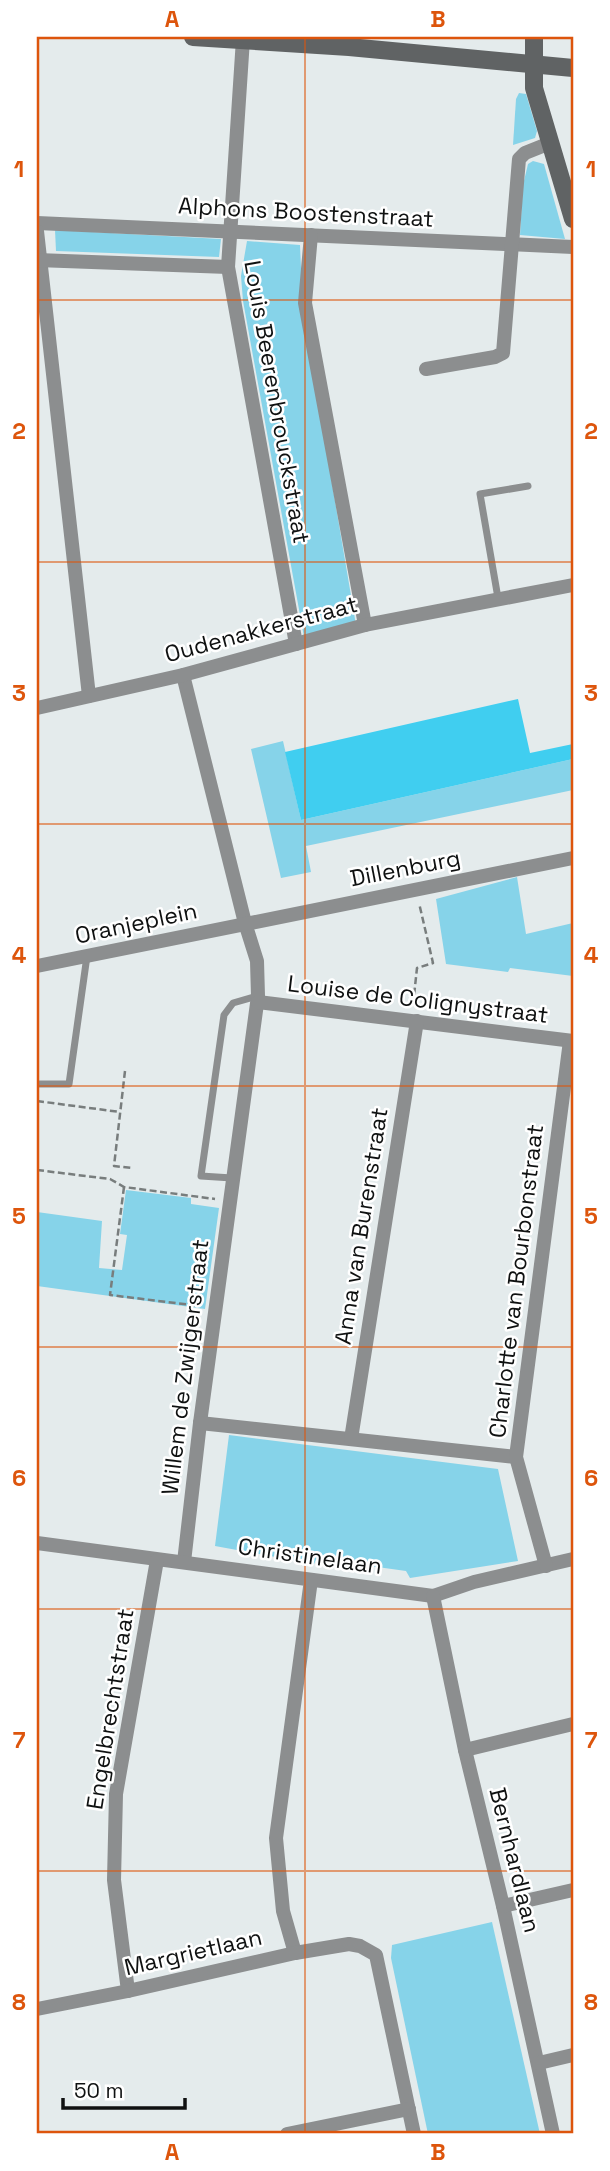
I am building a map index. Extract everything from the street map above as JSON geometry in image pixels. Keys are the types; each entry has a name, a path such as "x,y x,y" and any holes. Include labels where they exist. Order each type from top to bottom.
{"street":[{"path":"194,37 349,42 573,68"},
{"path":"534,37 534,88 573,219"},
{"name":"Louis Beerenbrouckstraat","path":"243,39 228,267 296,644"},
{"path":"426,369 495,358 503,353 519,159 525,153 550,143"},
{"name":"Alphons Boostenstraat","path":"37,223 573,247"},
{"path":"37,231 89,695"},
{"name":"Louis Beerenbrouckstraat","path":"311,236 305,303 365,625"},
{"path":"39,260 228,267"},
{"name":"Oudenakkerstraat","path":"37,708 183,675 365,625 573,585"},
{"name":"Willem de Zwijgerstraat","path":"183,675 257,961 258,999 232,1178 184,1562"},
{"name":"Dillenburg","path":"245,923 573,858"},
{"name":"Oranjeplein","path":"37,967 245,923"},
{"name":"Louise de Colignystraat","path":"258,999 572,1041"},
{"name":"Anna van Burenstraat","path":"351,1439 417,1021"},
{"name":"Charlotte van Bourbonstraat","path":"545,1566 516,1457 572,1041"},
{"path":"200,1423 516,1457"},
{"name":"Christinelaan","path":"37,1543 433,1596 573,1559"},
{"name":"Engelbrechtstraat","path":"128,1991 114,1880 116,1794 157,1560"},
{"path":"295,1953 283,1911 276,1838 311,1580"},
{"name":"Bernhardlaan","path":"433,1596 553,2134"},
{"path":"465,1749 573,1724"},
{"path":"503,1906 573,1890"},
{"name":"Margrietlaan","path":"37,2009 295,1953 349,1944 360,1946 376,1955 409,2109"},
{"path":"538,2063 573,2055"},
{"path":"287,2134 409,2109 414,2134"}],"lane":[{"path":"498,598 480,494 528,486"},
{"path":"37,1084 69,1084 87,956"},
{"path":"232,1178 201,1176 224,1015 233,1003 258,999"}],"path":[{"path":"416,889 433,963 417,968 412,1012 417,1021"},
{"path":"125,1071 114,1166 132,1168"},
{"path":"37,1101 120,1112"},
{"path":"37,1170 110,1179 124,1187 229,1201"},
{"path":"124,1187 110,1295 215,1308"}],"shaded area":[{"path":"519,93 526,94 537,131 535,138 513,145 516,99"},
{"path":"533,161 544,164 565,239 520,235 523,185 528,164"},
{"path":"55,230 221,239 219,257 56,251"},
{"path":"247,241 300,245 303,312 356,625 304,637 243,301 241,276"},
{"path":"518,699 530,753 573,744 573,759 301,820 285,752"},
{"path":"283,741 301,820 573,759 573,790 306,846 311,872 281,878 251,749"},
{"path":"517,877 526,934 573,923 573,976 510,968 508,972 446,964 436,899"},
{"path":"126,1190 191,1198 191,1204 219,1208 205,1309 37,1286 37,1212 102,1221 99,1268 122,1270 127,1235 120,1234"},
{"path":"229,1435 498,1469 518,1561 410,1578 406,1571 320,1559 318,1555 314,1564 215,1546"},
{"path":"492,1922 540,2134 428,2134 391,1958 392,1945"}]}
